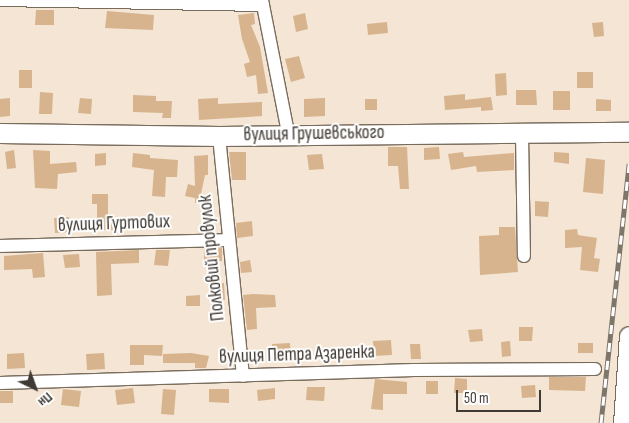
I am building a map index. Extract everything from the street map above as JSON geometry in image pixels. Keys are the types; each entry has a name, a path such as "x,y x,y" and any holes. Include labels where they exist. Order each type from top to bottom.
{"street":[{"path":"1,0 263,2 288,133"},
{"name":"вулиця Грушевського","path":"0,133 218,136 288,133 629,132"},
{"path":"522,133 524,256"},
{"name":"Полковий провулок","path":"218,136 243,376"},
{"name":"вулиця Гуртових","path":"0,246 228,240"},
{"path":"623,423 629,336"},
{"name":"вулиця Петра Азаренка","path":"0,383 414,370 595,369"}],"building":[{"path":"36,10 54,10 54,25 35,25"},
{"path":"107,11 154,15 153,30 105,28"},
{"path":"254,13 255,24 251,25 260,47 268,93 258,94 256,75 247,77 244,64 250,62 242,39 238,15"},
{"path":"305,13 308,29 296,32 293,16"},
{"path":"387,22 388,33 368,35 367,24"},
{"path":"603,22 604,36 594,37 592,23"},
{"path":"299,56 305,78 291,82 285,59"},
{"path":"19,70 32,70 32,88 19,88"},
{"path":"577,72 593,72 593,88 577,88"},
{"path":"506,73 507,95 496,96 495,74"},
{"path":"516,90 536,90 537,105 516,105"},
{"path":"553,91 570,91 570,110 553,110"},
{"path":"40,92 53,93 52,114 39,114"},
{"path":"465,94 465,100 491,97 493,110 481,111 481,107 445,110 444,96"},
{"path":"133,95 156,96 156,101 172,101 171,118 162,118 163,113 133,112"},
{"path":"10,98 10,116 0,117 0,99"},
{"path":"80,98 92,99 91,114 78,113"},
{"path":"218,98 218,104 262,102 262,116 199,120 198,99"},
{"path":"325,98 325,116 304,117 304,99"},
{"path":"365,99 377,99 377,110 365,110"},
{"path":"596,99 611,100 611,111 596,111"},
{"path":"388,147 407,147 409,189 400,189 398,166 388,166"},
{"path":"439,147 440,159 424,160 424,148"},
{"path":"14,150 16,168 7,169 5,152"},
{"path":"33,150 50,151 50,164 76,162 77,172 58,174 57,189 35,188"},
{"path":"229,152 246,152 246,180 232,180"},
{"path":"463,152 464,157 514,153 514,170 477,172 476,166 451,170 448,154"},
{"path":"554,152 569,153 569,164 554,162"},
{"path":"106,153 106,165 95,166 95,154"},
{"path":"133,153 150,155 150,158 178,160 177,177 166,177 165,197 152,196 154,170 132,167"},
{"path":"322,154 324,169 309,170 307,155"},
{"path":"208,155 208,175 205,175 199,203 195,203 195,198 185,196 188,184 195,186 194,156"},
{"path":"586,158 605,160 603,194 583,192"},
{"path":"92,194 108,194 108,214 113,214 113,230 97,230 97,204 92,204"},
{"path":"535,201 549,202 548,217 535,216"},
{"path":"69,217 70,232 55,233 54,218"},
{"path":"252,221 253,236 237,238 236,223"},
{"path":"499,227 515,227 518,272 480,275 479,236 499,235"},
{"path":"577,229 578,235 597,238 594,258 600,259 598,272 580,270 582,247 565,248 565,230"},
{"path":"222,248 222,261 204,262 204,249"},
{"path":"139,250 139,263 111,264 112,295 97,296 96,252"},
{"path":"156,250 170,250 168,266 154,265"},
{"path":"43,253 45,277 33,278 32,269 4,270 4,256"},
{"path":"79,254 80,267 65,268 63,255"},
{"path":"250,260 252,272 241,273 240,262"},
{"path":"224,283 225,300 211,301 210,284"},
{"path":"200,295 200,306 186,306 186,296"},
{"path":"243,295 275,295 276,307 256,308 257,329 247,330"},
{"path":"519,327 533,327 532,341 519,341"},
{"path":"482,329 483,341 470,342 468,330"},
{"path":"391,340 392,355 374,356 373,341"},
{"path":"510,341 511,356 502,357 501,342"},
{"path":"290,343 291,358 273,360 272,344"},
{"path":"578,343 593,343 593,353 578,353"},
{"path":"410,344 420,344 421,359 411,359"},
{"path":"130,345 163,345 162,356 144,355 144,365 130,365"},
{"path":"24,353 25,368 7,369 7,354"},
{"path":"104,353 105,369 87,370 86,354"},
{"path":"191,353 209,356 206,368 195,368 195,363 163,363 163,354"},
{"path":"549,377 586,377 585,391 549,390"},
{"path":"455,378 467,379 467,393 454,393"},
{"path":"375,379 407,382 407,394 383,394 383,410 371,409"},
{"path":"426,381 438,381 438,394 426,394"},
{"path":"535,385 536,397 522,398 521,386"},
{"path":"307,387 325,387 324,401 306,400"},
{"path":"133,388 135,403 117,405 115,390"},
{"path":"275,388 275,399 258,401 257,390"},
{"path":"63,389 81,391 79,407 61,405"},
{"path":"163,389 176,390 174,415 161,414"},
{"path":"209,389 229,389 229,403 209,402"},
{"path":"0,391 13,391 13,403 0,403"}],"railway":[{"path":"601,423 629,164"}]}
